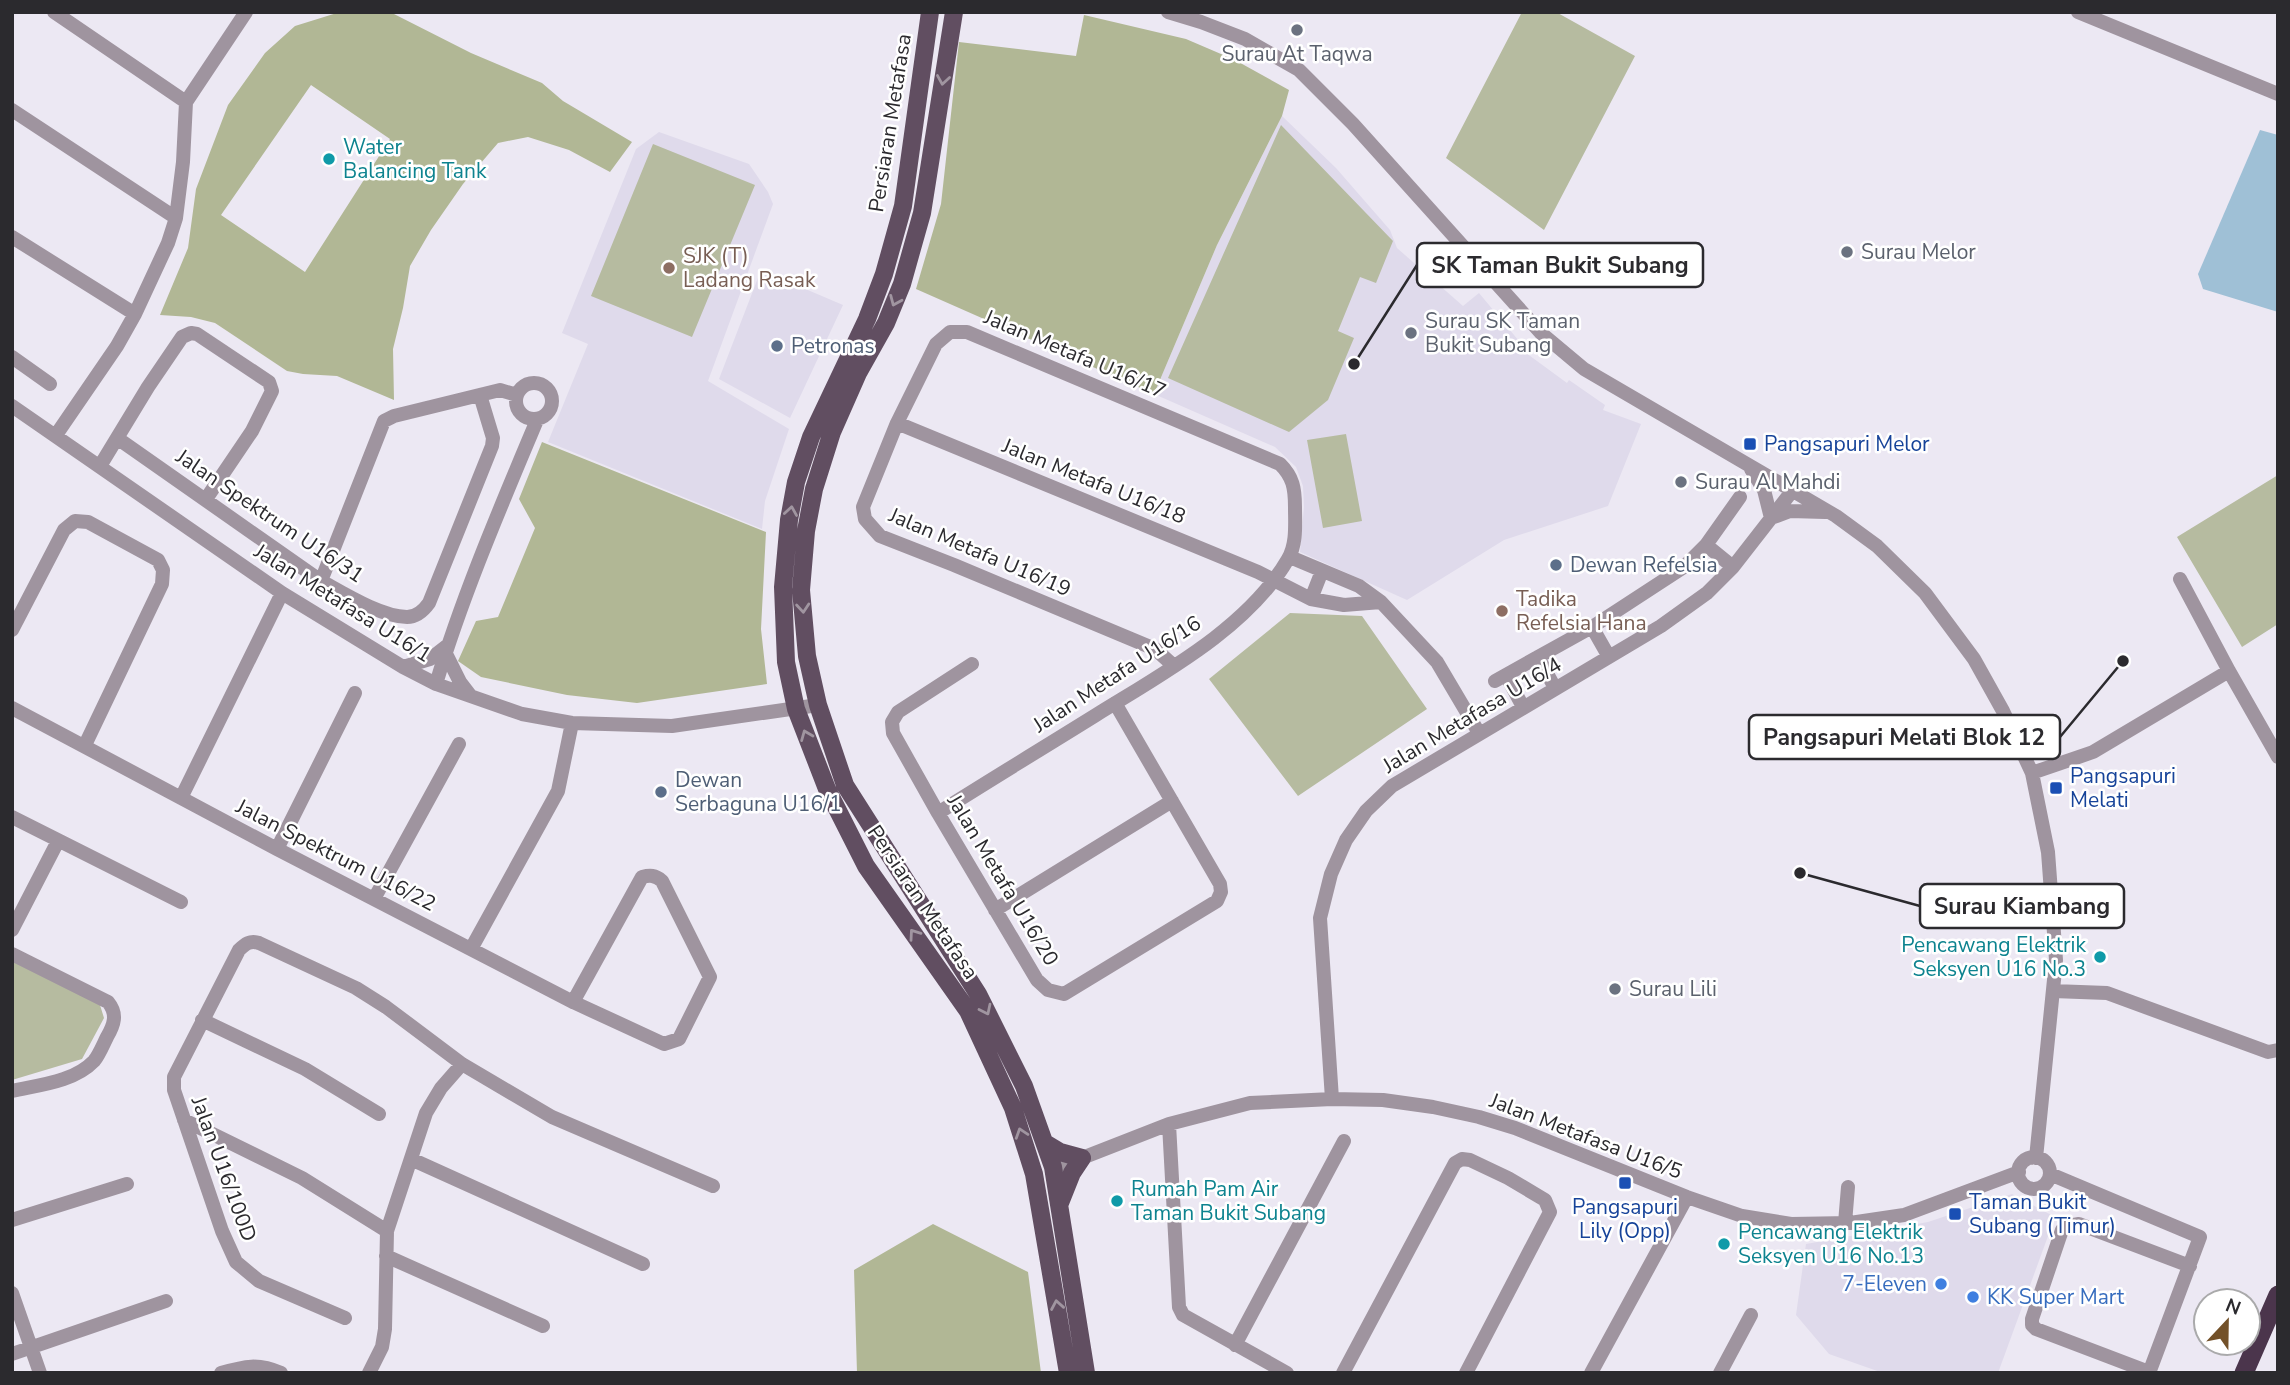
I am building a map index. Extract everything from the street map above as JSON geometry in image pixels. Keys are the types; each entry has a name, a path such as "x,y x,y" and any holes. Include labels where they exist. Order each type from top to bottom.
{"highway":[{"path":"2244,1373 2278,1295"}],"main road":[{"name":"Persiaran Metafasa","path":"930,12 904,206 884,274 867,319 811,437 796,482 789,520 783,587 786,663 796,709 827,789 866,866 968,1011 1013,1108 1034,1174 1068,1373"},
{"name":"Persiaran Metafasa","path":"954,12 922,213 905,272 886,323 858,373 832,432 812,499 806,531 801,590 807,656 818,705 845,785 978,994 1024,1087 1053,1167 1086,1373"},
{"path":"1045,1143 1060,1152 1082,1158 1072,1173 1060,1203"},
{"path":"1038,1199 1044,1175 1053,1167"}],"street":[{"path":"54,12 186,102"},
{"path":"1168,12 1245,38 1299,70 1353,124 1541,333 1584,369 1830,513 1877,546 1925,593 1975,659 2003,711 2032,773 2048,852 2056,960 2036,1157"},
{"path":"2078,12 2278,94"},
{"path":"56,435 117,346 168,243 176,218 183,162 186,102 244,13"},
{"path":"12,110 176,218"},
{"path":"12,237 135,314"},
{"name":"Jalan Metafa U16/17","path":"897,422 936,344 950,332 967,332 1280,464"},
{"path":"100,466 182,337 191,333 202,336 269,382 272,391 252,431 206,499"},
{"path":"12,357 50,384"},
{"path":"534,383 545,386 551,394 552,405 547,415 537,420 526,418 518,411 517,395 524,386 534,383"},
{"path":"321,581 384,421 394,416 500,390 517,395"},
{"name":"Jalan Spektrum U16/31","path":"117,438 321,581 352,598 408,617 424,610 429,603 492,446 493,438 480,395"},
{"name":"Jalan Metafasa U16/1","path":"12,406 282,593 403,667 436,684 522,714 572,723 672,726 818,705"},
{"path":"436,684 446,649 537,420"},
{"name":"Jalan Metafa U16/18","path":"897,422 1274,580 1311,599 1344,605 1381,602"},
{"name":"Jalan Metafa U16/19","path":"897,422 863,507 864,519 880,536 1155,649 1174,666"},
{"name":"Jalan Metafa U16/16","path":"938,813 1174,666 1251,606 1274,580 1290,556 1294,540 1295,488 1289,474 1280,464"},
{"path":"1748,464 1764,490 1771,518 1790,511 1830,513"},
{"name":"Jalan Metafasa U16/4","path":"1332,1099 1320,918 1331,874 1346,840 1366,811 1392,786 1661,626 1707,593 1733,567 1793,490"},
{"name":"Jalan Metafasa U16/4","path":"1524,707 1500,678 1592,627 1684,568 1706,545 1740,497"},
{"path":"12,630 64,530 75,521 88,522 158,560 163,570 162,584 85,745"},
{"path":"1706,545 1733,567"},
{"path":"1290,556 1359,586 1381,602 1437,662 1479,733"},
{"path":"1311,599 1322,571"},
{"path":"2180,579 2278,757"},
{"path":"181,798 282,593"},
{"path":"1592,627 1609,657"},
{"path":"403,667 430,659 446,649"},
{"path":"446,649 460,682 471,696"},
{"path":"1538,657 1555,688"},
{"name":"Jalan Metafa U16/20","path":"972,664 898,712 891,722 893,733 1037,980 1048,990 1064,993 1217,901 1221,892 1220,884 1115,703"},
{"path":"2032,773 2093,752 2229,671"},
{"path":"277,849 355,693"},
{"name":"Jalan Spektrum U16/22","path":"12,708 573,1002 664,1044 679,1039 710,977 663,881 658,877 642,877 573,1002"},
{"path":"471,949 558,790 572,723"},
{"path":"374,899 460,744"},
{"path":"995,910 1172,801"},
{"path":"12,817 181,902"},
{"path":"12,930 58,841"},
{"name":"Jalan U16/100D","path":"345,1318 259,1281 236,1262 222,1231 184,1120 174,1090 174,1077 239,950 246,943 253,941 356,988 462,1063"},
{"path":"12,954 108,1002 115,1013 113,1027 94,1060 79,1073 12,1091"},
{"path":"2053,991 2107,993 2268,1052 2278,1051"},
{"path":"202,1020 305,1069 379,1114"},
{"path":"369,1373 382,1347 385,1329 387,1231 426,1113 441,1088 462,1063 552,1117 713,1186"},
{"name":"Jalan Metafasa U16/5","path":"1053,1167 1169,1124 1250,1103 1332,1099 1383,1100 1479,1116 1687,1197 1742,1216 1791,1224 1845,1223 1904,1215 2019,1172"},
{"path":"184,1120 302,1178 387,1231"},
{"path":"1169,1124 1179,1307 1183,1315 1287,1373"},
{"path":"1235,1345 1344,1141"},
{"path":"2036,1157 2046,1163 2050,1174 2045,1185 2033,1188 2022,1183 2019,1172 2024,1161 2036,1157"},
{"path":"411,1159 643,1264"},
{"path":"1343,1373 1455,1163 1462,1159 1470,1160 1508,1178 1545,1200 1550,1212 1466,1373"},
{"path":"2050,1174 2200,1237 2149,1372 2036,1329 2032,1325 2032,1319 2062,1230 2068,1226 2079,1224 2189,1265"},
{"path":"12,1220 127,1184"},
{"path":"1845,1223 1848,1187"},
{"path":"1591,1373 1687,1197"},
{"path":"386,1256 542,1326"},
{"path":"12,1293 40,1373"},
{"path":"12,1354 166,1301"},
{"path":"1720,1373 1751,1315"},
{"path":"221,1373 244,1367 265,1366 281,1373"}],"shaded area":[{"path":"1282,116 1336,168 1390,230 1397,248 1463,306 1479,293 1519,341 1518,347 1567,383 1569,380 1605,405 1603,410 1641,424 1608,506 1504,540 1407,600 1300,552 1303,486 1296,467 1275,447 1154,394 1217,245"},
{"name":"SJK (T) Ladang Rasak","path":"659,132 749,164 773,204 708,381 789,429 765,501 762,529 548,442 588,344 562,333 636,149"},
{"path":"761,270 843,305 790,418 719,379"},
{"path":"2012,1194 2055,1217 1998,1373 1883,1373 1829,1354 1796,1315 1806,1244 1928,1222"}],"green space":[{"path":"340,12 392,13 471,53 542,83 563,101 632,142 610,172 569,150 528,137 498,143 463,184 410,266 393,349 394,400 337,376 287,371 215,323 191,317 160,315 188,248 196,189 228,105 265,53 295,26","holes":["311,85 390,139 305,272 221,215"]},
{"path":"1522,12 1556,12 1635,56 1544,230 1446,158"},
{"path":"1084,15 1186,39 1235,60 1289,90 1282,116 1217,245 1154,394 916,289 941,204 959,42 1076,56"},
{"path":"1281,125 1393,241 1376,283 1360,277 1338,331 1354,338 1328,400 1289,432 1168,378"},
{"path":"653,144 755,185 692,337 591,296"},
{"path":"1346,434 1362,521 1323,528 1307,440"},
{"path":"542,442 766,532 761,629 767,684 637,703 567,695 481,677 458,661 476,621 498,617 535,528 519,499"},
{"path":"2278,475 2278,624 2242,647 2177,537"},
{"path":"1290,613 1362,616 1427,709 1298,796 1209,679"},
{"path":"14,962 100,1005 104,1018 82,1059 12,1080"},
{"path":"933,1224 1028,1272 1041,1373 857,1373 854,1270"}],"water":[{"path":"2260,130 2278,135 2278,312 2203,289 2198,274"}],"place":[{"name":"Surau At Taqwa","path":"1297,30"},
{"name":"Water Balancing Tank","path":"329,159"},
{"name":"Surau Melor","path":"1847,252"},
{"name":"SJK (T) Ladang Rasak","path":"669,268"},
{"name":"Surau SK Taman Bukit Subang","path":"1411,333"},
{"name":"Petronas","path":"777,346"},
{"name":"SK Taman Bukit Subang","path":"1354,364"},
{"name":"Pangsapuri Melor","path":"1750,444"},
{"name":"Surau Al Mahdi","path":"1681,482"},
{"name":"Dewan Refelsia","path":"1556,565"},
{"name":"Tadika Refelsia Hana","path":"1502,611"},
{"name":"Pangsapuri Melati Blok 12","path":"2123,661"},
{"name":"Pangsapuri Melati","path":"2056,788"},
{"name":"Dewan Serbaguna U16/1","path":"661,792"},
{"name":"Surau Kiambang","path":"1800,873"},
{"name":"Pencawang Elektrik Seksyen U16 No.3","path":"2100,957"},
{"name":"Surau Lili","path":"1615,989"},
{"name":"Pangsapuri Lily (Opp)","path":"1625,1183"},
{"name":"Rumah Pam Air Taman Bukit Subang","path":"1117,1201"},
{"name":"Taman Bukit Subang (Timur)","path":"1955,1214"},
{"name":"Pencawang Elektrik Seksyen U16 No.13","path":"1724,1244"},
{"name":"7-Eleven","path":"1941,1284"},
{"name":"KK Super Mart","path":"1973,1297"}]}
